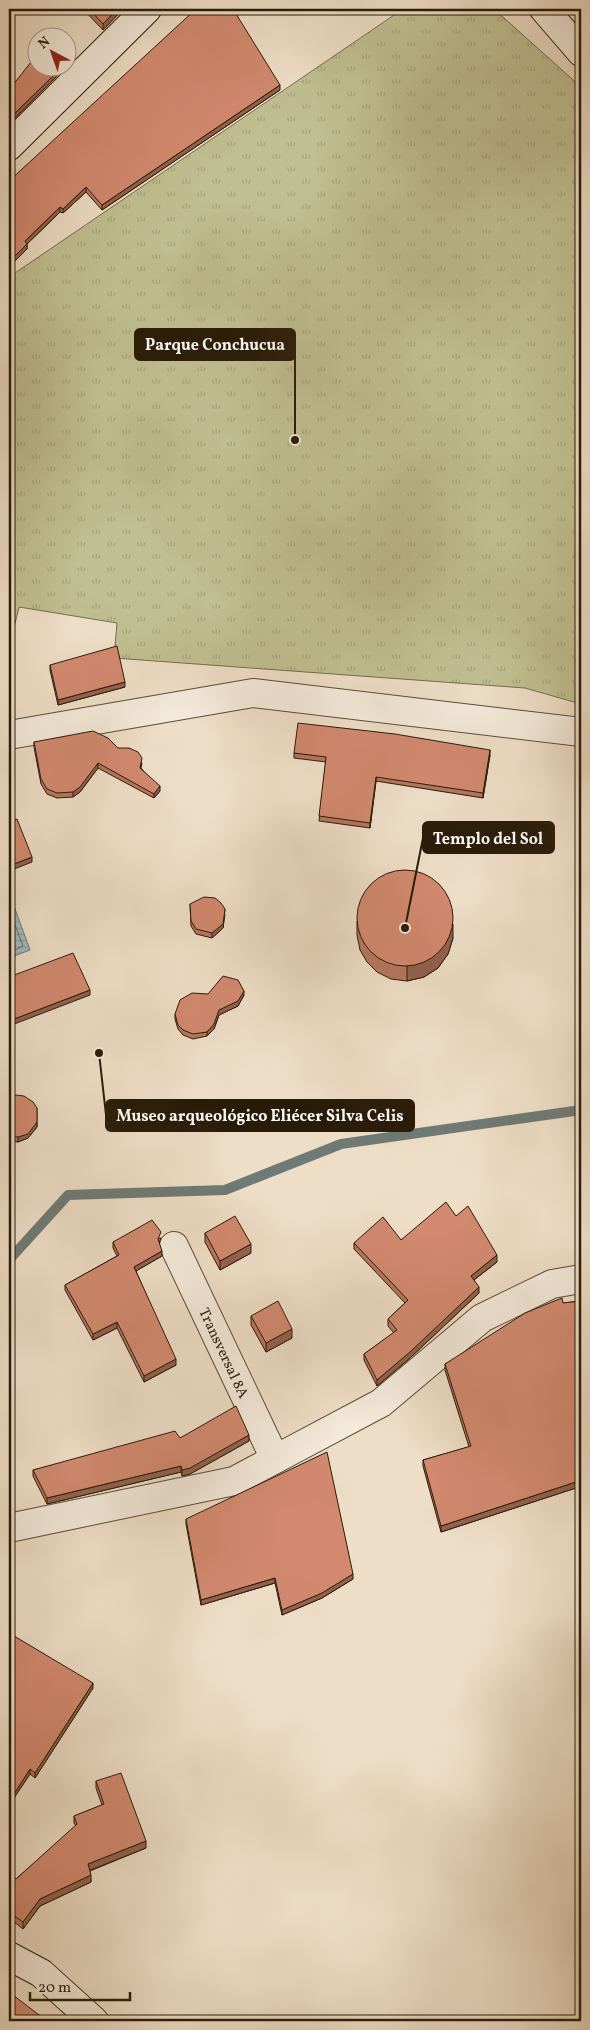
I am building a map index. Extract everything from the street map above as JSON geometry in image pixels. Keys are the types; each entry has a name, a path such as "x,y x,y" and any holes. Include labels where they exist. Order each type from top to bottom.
{"street":[{"path":"9,146 147,9"},
{"path":"544,9 581,52"},
{"path":"9,734 253,693 581,732"},
{"name":"Transversal 8A","path":"174,1246 275,1459"},
{"path":"9,1528 234,1481 381,1403 482,1318 552,1284 581,1278"},
{"path":"9,1956 41,1973 94,2021"}],"green space":[{"path":"403,9 494,9 581,87 581,704 525,688 114,658 117,623 19,607 9,648 9,268 15,273"}],"water":[{"path":"14,906 30,950 9,958 9,908"}],"building":[{"path":"89,9 117,9 103,24"},
{"path":"196,9 233,9 280,85 102,205 86,187 63,209 60,207 25,241 27,244 9,262 9,181"},
{"path":"28,66 28,78 51,78 9,119 9,90"},
{"path":"117,646 125,682 58,700 50,665"},
{"path":"298,723 395,734 490,750 483,793 376,777 370,823 319,816 326,757 294,753"},
{"path":"93,731 108,738 118,748 129,748 138,752 142,758 140,768 160,786 154,794 98,763 80,787 73,792 57,793 47,789 41,779 34,742"},
{"path":"17,819 32,857 9,866 9,822"},
{"path":"405,870 423,873 439,884 450,900 453,918 450,936 439,952 423,963 405,966 387,963 371,952 360,936 357,918 360,900 371,884 387,873"},
{"path":"204,897 215,898 225,909 223,924 212,933 196,929 191,921 190,904"},
{"path":"73,953 90,990 9,1021 9,977"},
{"path":"223,976 238,980 244,991 238,1001 219,1010 214,1024 207,1032 193,1034 183,1030 178,1025 175,1014 180,1000 192,993 208,994"},
{"path":"16,1095 24,1096 33,1102 37,1108 37,1122 28,1134 18,1137 9,1136 9,1097"},
{"path":"446,1202 456,1216 468,1206 497,1255 471,1276 479,1287 410,1352 377,1380 364,1354 397,1330 388,1319 408,1300 354,1243 383,1217 401,1240"},
{"path":"235,1216 251,1244 220,1261 205,1233"},
{"path":"152,1220 161,1232 158,1239 162,1251 134,1267 176,1359 144,1376 117,1322 93,1334 65,1285 119,1255 113,1242"},
{"path":"562,1298 563,1303 581,1301 581,1486 579,1481 441,1526 423,1460 471,1446 445,1364 525,1313"},
{"path":"278,1301 292,1329 266,1343 251,1316"},
{"path":"236,1406 249,1435 190,1468 182,1470 181,1466 47,1498 33,1470 175,1431 180,1438"},
{"path":"327,1452 353,1574 322,1593 282,1610 275,1578 201,1600 186,1519"},
{"path":"9,1633 93,1683 35,1773 30,1769 14,1794 9,1794"},
{"path":"121,1773 146,1841 88,1864 91,1875 40,1899 23,1922 9,1912 9,1875 16,1879 77,1824 74,1816 104,1804 96,1781"},
{"path":"9,1992 47,2021 9,2021"}],"waterway":[{"path":"9,1260 68,1195 225,1190 341,1144 581,1110"}],"place":[{"name":"Parque Conchucua","path":"295,440"},
{"name":"Templo del Sol","path":"405,928"},
{"name":"Museo arqueológico Eliécer Silva Celis","path":"99,1053"}]}
